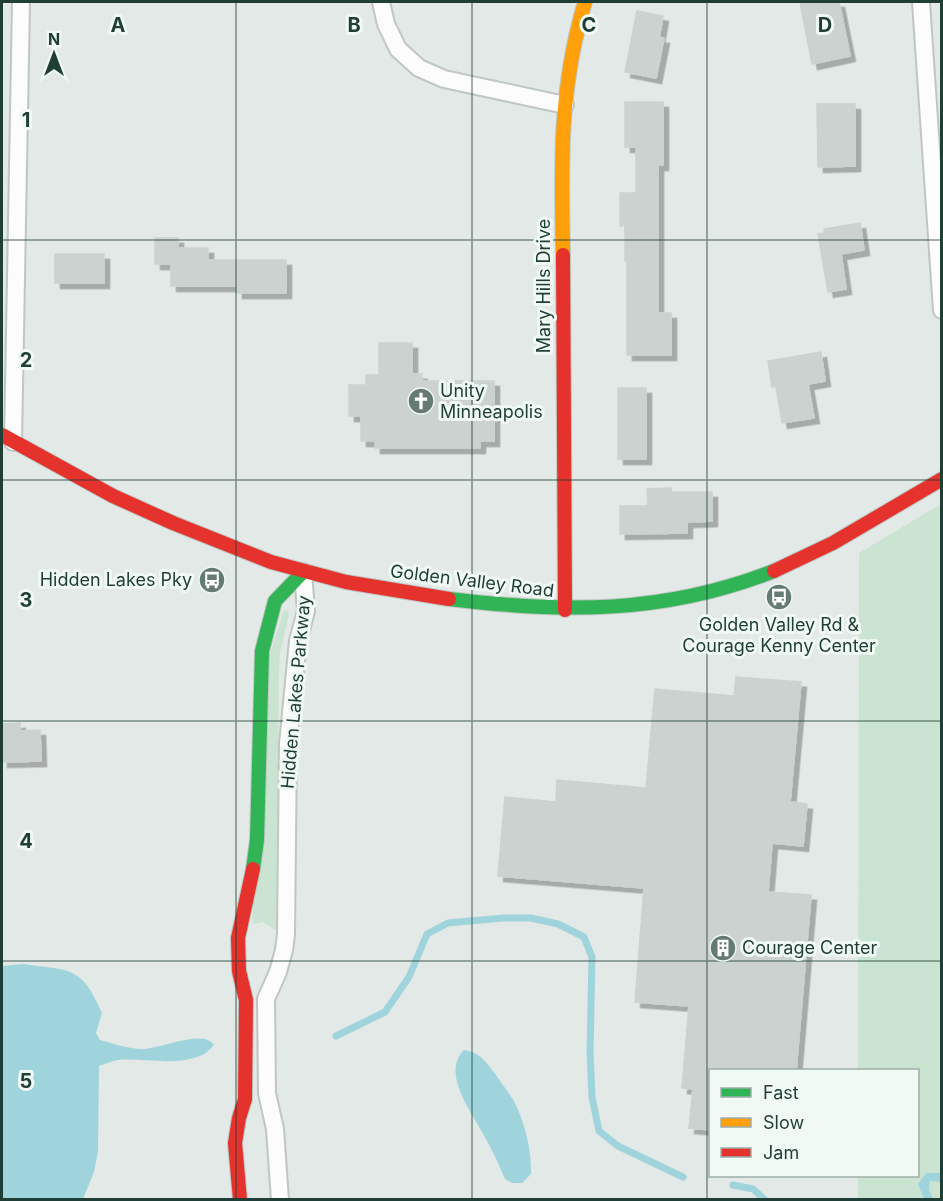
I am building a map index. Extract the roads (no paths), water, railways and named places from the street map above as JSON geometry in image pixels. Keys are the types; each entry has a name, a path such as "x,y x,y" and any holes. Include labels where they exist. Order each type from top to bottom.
{"street":[{"path":"7,439 21,2"},
{"path":"381,2 386,24 398,49 419,68 444,79 564,105"},
{"name":"Mary Hills Drive","path":"565,610 562,351 563,134 567,76 578,20 585,2"},
{"path":"921,2 942,310"},
{"name":"Golden Valley Road","path":"7,439 99,489 185,528 303,572 368,586 452,599 565,610 613,608 663,602 717,591 738,584 769,573 816,551 862,527 942,479"},
{"name":"Hidden Lakes Parkway","path":"240,1200 235,1143 245,1099 246,1000 239,971 238,938 253,871 257,840 259,689 262,651 275,601 303,572"},
{"name":"Hidden Lakes Parkway","path":"280,1200 275,1129 267,1093 266,999 278,972 286,934 288,744 298,641 306,611 303,572"}],"water":[{"path":"23,964 64,970 80,978 95,997 102,1013 96,1033 100,1040 142,1049 191,1039 208,1040 214,1045 205,1053 194,1058 169,1061 118,1060 99,1066 98,1151 94,1172 83,1199 2,1199 2,966"},
{"path":"464,1050 474,1053 486,1062 508,1092 520,1115 531,1165 531,1174 522,1183 512,1183 505,1179 465,1103 457,1080 456,1069 458,1059"},
{"path":"926,1173 941,1173 941,1182 930,1181 929,1190 933,1199 924,1199 918,1184"}],"waterway":[{"path":"336,1036 385,1012 409,977 427,934 448,923 531,918 558,924 584,937 592,957 590,1053 592,1097 599,1131 618,1146 683,1177"},
{"path":"733,1185 753,1189 765,1200"}],"place":[{"name":"Unity Minneapolis","path":"421,401"},
{"name":"Hidden Lakes Pky","path":"212,580"},
{"name":"Golden Valley Rd & Courage Kenny Center","path":"779,597"},
{"name":"Courage Center","path":"723,948"}]}
